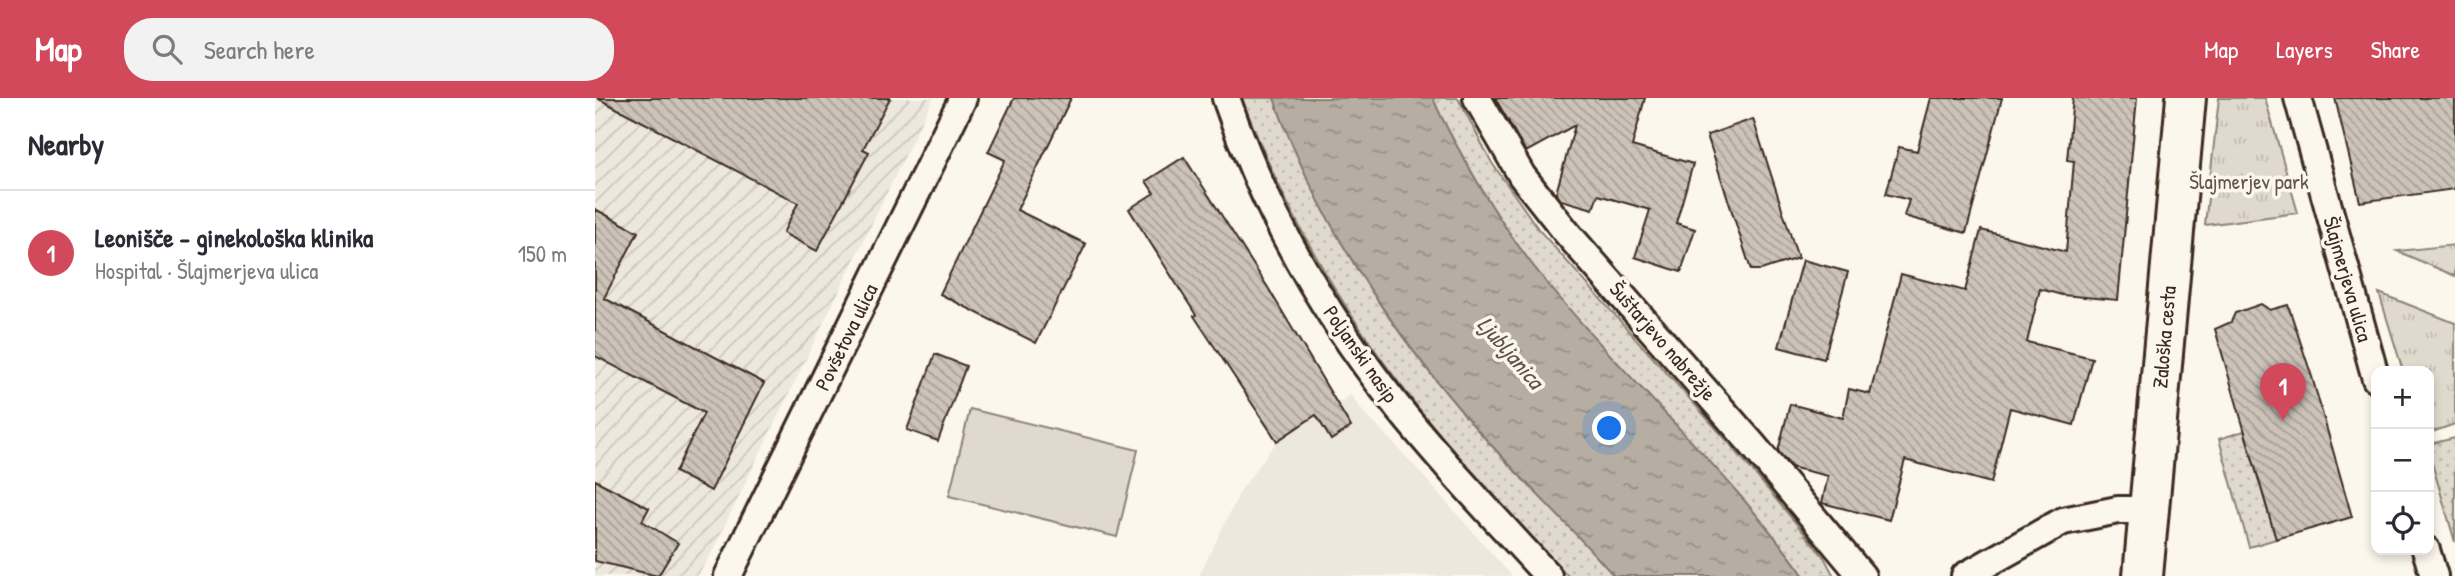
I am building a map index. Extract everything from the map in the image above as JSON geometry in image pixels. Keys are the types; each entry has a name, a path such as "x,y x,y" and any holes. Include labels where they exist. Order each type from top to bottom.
{"main road":[{"name":"Zaloška cesta","path":"2143,576 2186,98"}],"street":[{"name":"Povšetova ulica","path":"728,576 963,98"},
{"name":"Poljanski nasip","path":"1226,98 1254,172 1271,208 1317,291 1361,359 1427,441 1548,576"},
{"name":"Šuštarjevo nabrežje","path":"1477,98 1521,176 1862,576"},
{"name":"Šlajmerjeva ulica","path":"2298,98 2372,366"},
{"path":"1965,576 2063,521 2118,510 2148,510"},
{"path":"2428,555 2434,576"}],"shaded area":[{"path":"595,98 933,98 709,558 697,576 595,576"},
{"path":"1351,395 1367,417 1383,431 1512,576 1199,576 1241,490 1277,441"}],"green space":[{"path":"1242,98 1274,98 1310,183 1331,223 1405,340 1480,433 1614,576 1568,576 1465,464 1403,388 1348,310 1324,270 1279,186"},
{"path":"1433,98 1458,98 1492,163 1539,230 1730,444 1824,557 1834,576 1804,576 1773,535 1706,457 1601,345 1534,267 1485,194"},
{"name":"Šlajmerjev park","path":"2219,98 2265,98 2298,213 2205,225"},
{"path":"2455,245 2455,276 2397,251"},
{"path":"2379,293 2455,323 2455,424 2434,431 2434,366 2401,366"},
{"path":"970,409 1138,450 1117,537 949,496"},
{"path":"2244,431 2276,539 2249,547 2219,439"},
{"path":"2455,438 2455,542 2434,470 2434,443"}],"water":[{"name":"Ljubljanica","path":"1274,98 1433,98 1482,191 1534,267 1601,345 1706,457 1773,535 1804,576 1614,576 1480,433 1405,340 1331,224 1291,141"}],"building":[{"path":"597,98 890,98 863,149 869,152 817,251 783,233 798,203"},
{"path":"1014,98 1071,98 1017,210 1086,244 1036,343 940,294 1005,160 988,152"},
{"path":"1495,98 1645,98 1632,146 1693,164 1676,223 1695,229 1681,272 1635,257 1650,210 1598,195 1593,209 1561,200 1556,193 1575,125 1526,152"},
{"path":"1931,98 2002,98 1966,233 1904,216 1909,200 1886,194 1899,147 1917,151"},
{"path":"2073,98 2137,98 2118,300 2062,295 2040,289 2027,342 2092,358 2074,425 2010,408 1991,483 1905,460 1889,520 1822,503 1828,476 1791,467 1778,451 1790,404 1843,418 1849,389 1870,394 1901,274 1965,291 1981,230 2066,252 2074,161 2067,160"},
{"path":"2335,98 2455,98 2455,189 2360,202"},
{"path":"1753,119 1798,258 1761,270 1751,270 1707,135"},
{"path":"1184,157 1267,286 1351,427 1331,440 1316,415 1277,441 1194,316 1196,315 1129,209 1154,193 1146,181"},
{"path":"595,209 638,232 604,298 764,383 711,491 675,472 704,413 595,356"},
{"path":"1803,260 1848,272 1824,359 1779,347"},
{"path":"2261,304 2270,310 2288,305 2312,377 2352,517 2276,539 2215,329 2231,322 2235,313"},
{"path":"935,354 966,366 938,441 907,430"},
{"path":"595,480 649,508 642,521 678,543 658,576 595,561"}],"place":[{"name":"Leonišče - ginekološka klinika","path":"2283,421"}]}
